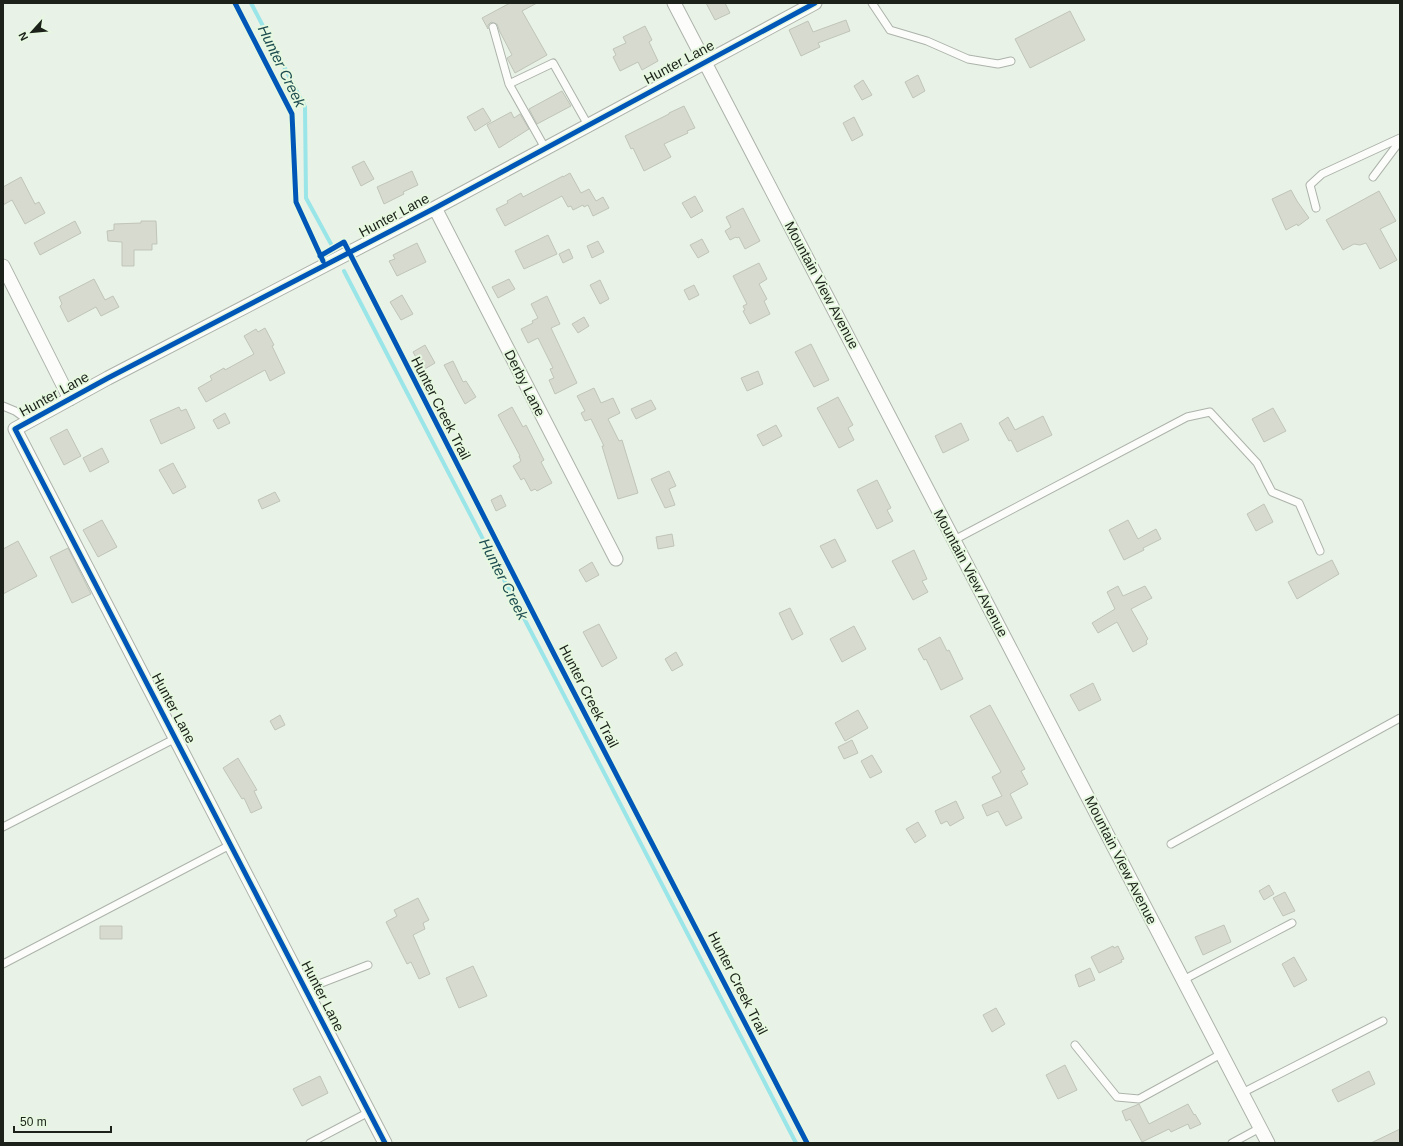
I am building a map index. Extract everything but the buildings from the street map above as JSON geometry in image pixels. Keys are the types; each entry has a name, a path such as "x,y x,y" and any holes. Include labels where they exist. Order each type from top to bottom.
{"street":[{"name":"Mountain View Avenue","path":"674,3 1268,1143"},
{"name":"Hunter Lane","path":"385,1143 232,844 16,429 103,381 435,208 815,3"},
{"name":"Derby Lane","path":"435,208 616,559"},
{"name":"Hunter Lane","path":"3,266 70,400"}],"lane":[{"path":"872,3 890,30 927,41 968,59 998,64 1011,61"},
{"path":"493,27 509,84 545,148"},
{"path":"509,84 553,63 588,125"},
{"path":"1373,177 1400,140"},
{"path":"1316,208 1310,185 1322,174 1400,140"},
{"path":"3,406 15,411 29,421"},
{"path":"954,540 1187,417 1210,412 1257,463 1272,492 1299,503 1320,551"},
{"path":"1171,844 1400,718"},
{"path":"3,827 176,738"},
{"path":"3,964 232,844"},
{"path":"1183,980 1292,923"},
{"path":"306,989 368,965"},
{"path":"1242,1093 1383,1021"},
{"path":"1075,1045 1117,1097 1139,1099 1221,1054"},
{"path":"310,1143 369,1112"},
{"path":"1232,1143 1260,1128"}],"waterway":[{"name":"Hunter Creek","path":"251,3 305,107 306,198 331,244"},
{"name":"Hunter Creek","path":"344,271 796,1143"}],"cycle path":[{"path":"235,3 292,114 296,202 323,261"},
{"path":"385,1143 15,429 108,378 435,208 815,3"},
{"name":"Hunter Creek Trail","path":"320,256 344,242 554,654 807,1143"}]}
